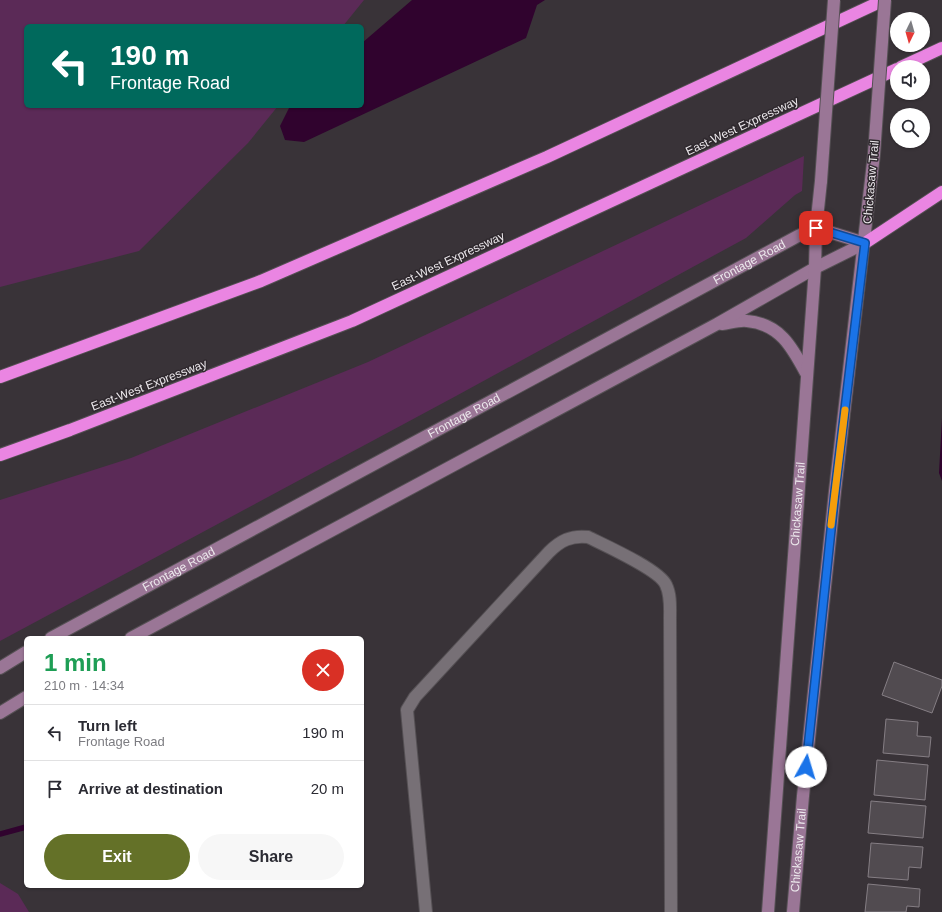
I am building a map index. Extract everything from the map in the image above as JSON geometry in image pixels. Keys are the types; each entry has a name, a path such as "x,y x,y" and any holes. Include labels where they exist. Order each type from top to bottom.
{"highway":[{"path":"0,377 261,281 547,157 885,0"},
{"path":"916,60 942,48"},
{"name":"East-West Expressway","path":"0,455 70,430 352,320 890,72"},
{"path":"865,243 942,192"}],"street":[{"name":"Chickasaw Trail","path":"768,912 806,373 815,268 816,228 821,181 834,0"},
{"name":"Chickasaw Trail","path":"794,912 803,796 834,499 865,243 874,154 885,0"},
{"path":"816,228 865,243"},
{"name":"Frontage Road","path":"55,636 770,251 816,228"},
{"path":"134,636 717,324 815,268 865,243"},
{"path":"717,324 746,321 763,324 778,332 791,344 806,373"},
{"path":"426,912 407,710 415,697 558,542 567,538 580,536 588,537 647,568 659,576 667,586 670,618 671,912"},
{"path":"0,668 24,653"},
{"path":"0,713 24,698"}],"shaded area":[{"path":"0,0 364,0 345,24 24,24 24,108 276,108 248,143 139,251 0,287"},
{"path":"412,0 545,0 537,5 526,38 304,142 285,140 280,126 289,108 364,108 364,41"},
{"path":"804,156 802,191 795,195 746,238 0,641 0,500 131,458 368,362"},
{"path":"942,418 942,481 939,473"},
{"path":"0,883 18,894 29,912 0,912"}],"building":[{"path":"894,662 942,680 942,686 932,713 882,695"},
{"path":"886,719 918,722 917,736 931,737 929,757 883,753"},
{"path":"877,760 928,765 925,800 874,795"},
{"path":"871,801 926,806 923,838 868,833"},
{"path":"871,843 923,847 921,868 909,867 908,880 868,877"},
{"path":"868,884 920,889 919,907 907,906 906,912 865,912"}],"waterway":[{"path":"0,834 24,828"}],"slow traffic":[{"path":"831,525 845,410"}],"route":[{"path":"806,767 835,492 865,243 816,228"}]}
